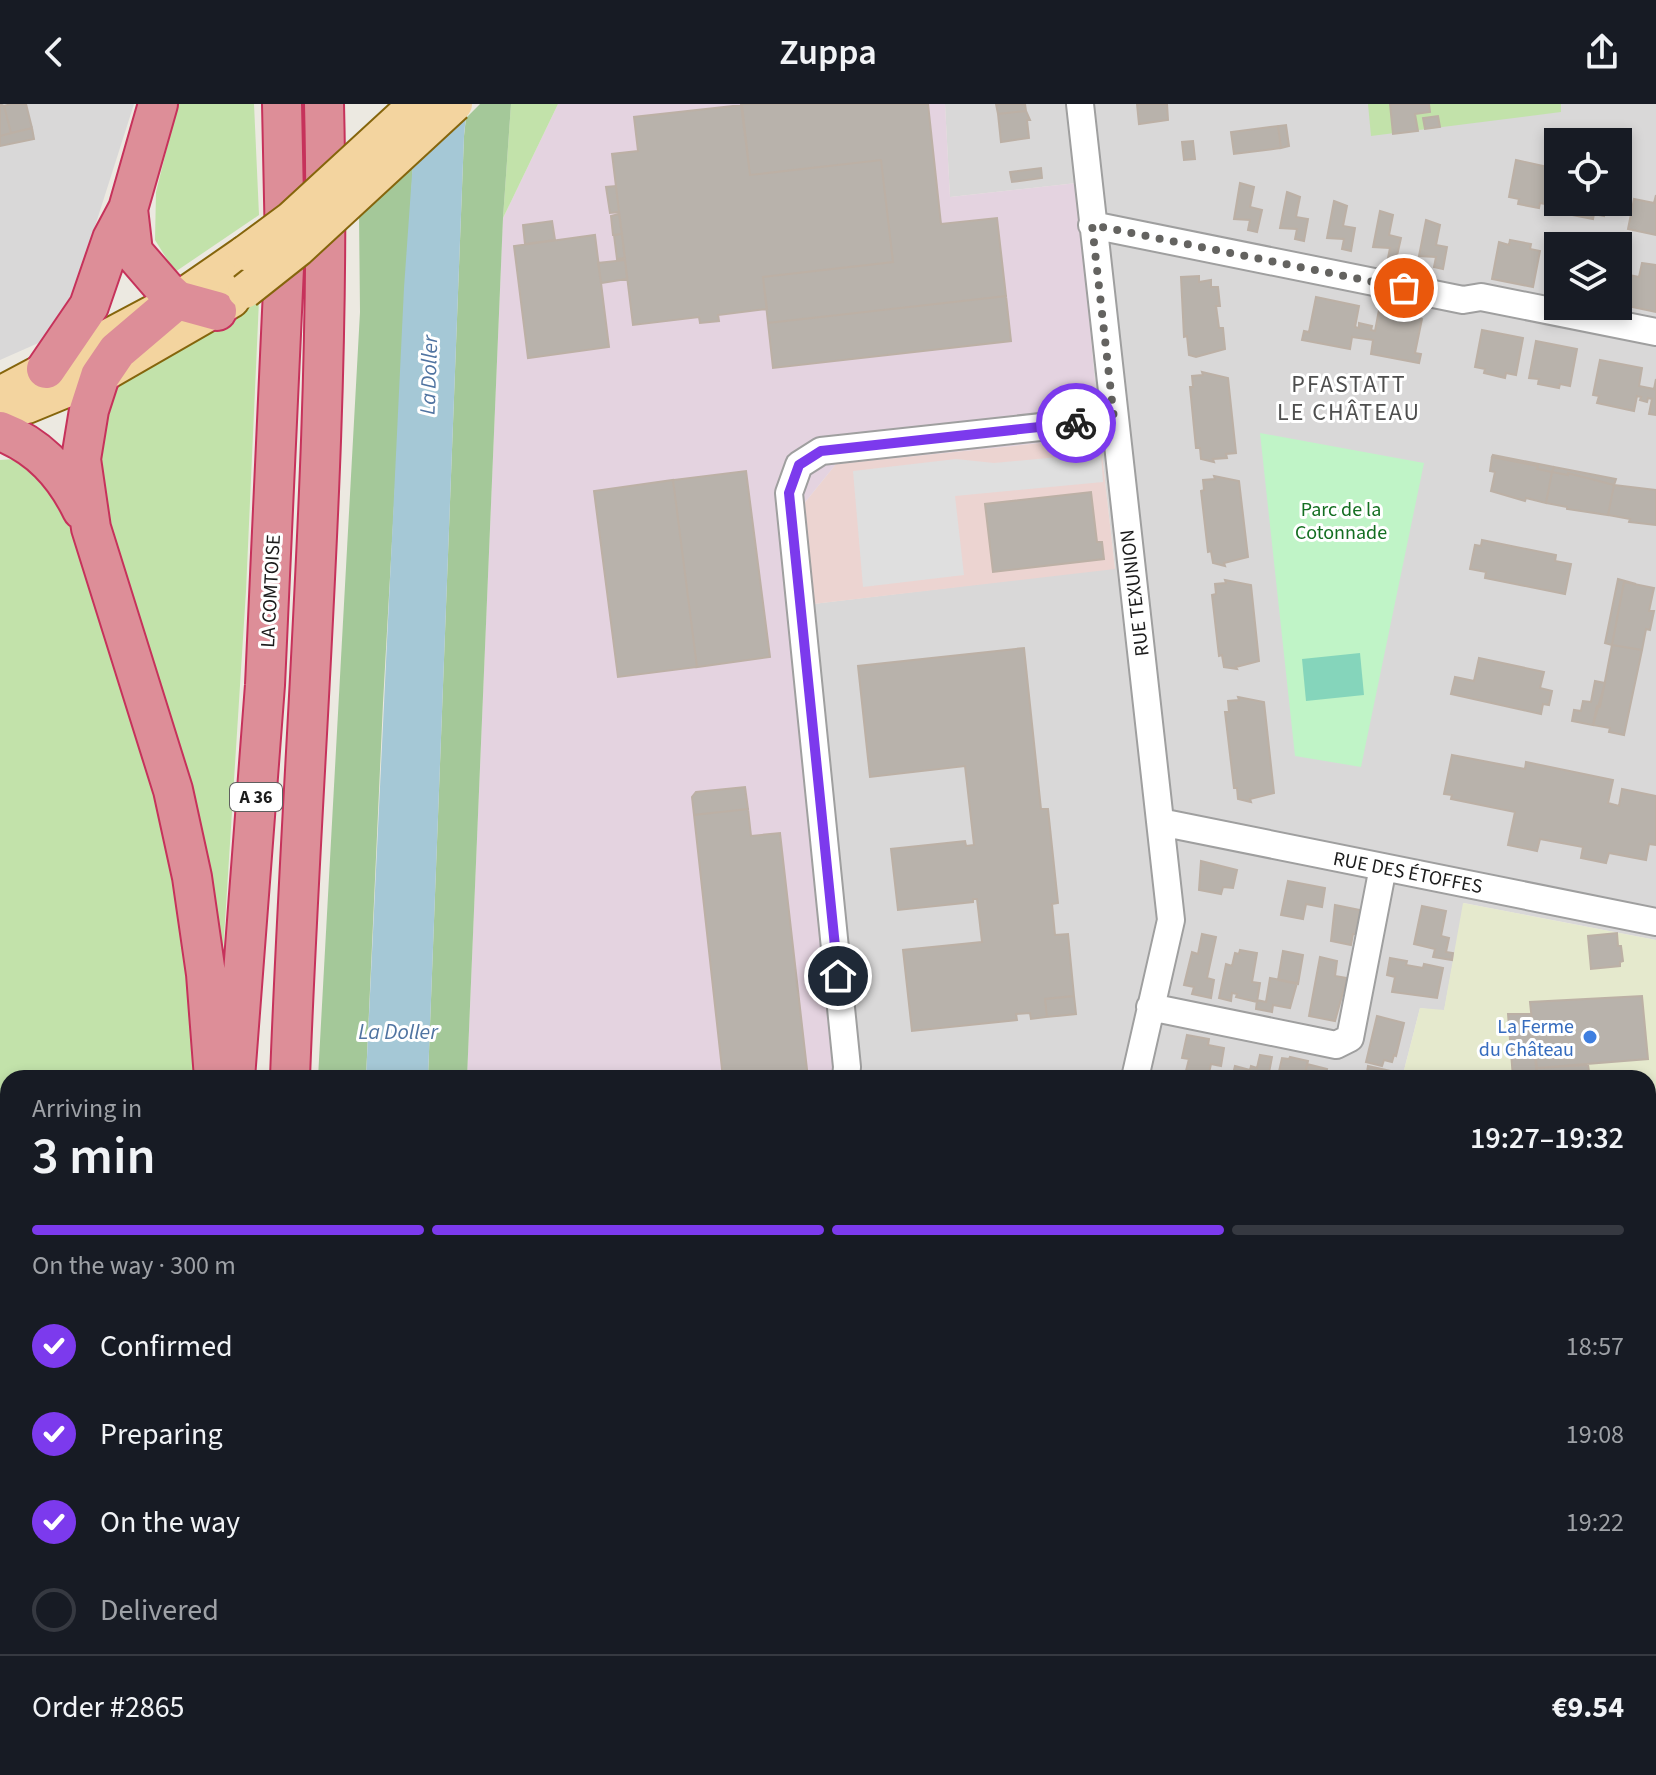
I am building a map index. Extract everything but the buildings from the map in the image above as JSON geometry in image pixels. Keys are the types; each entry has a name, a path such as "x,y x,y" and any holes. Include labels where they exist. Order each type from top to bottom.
{"highway":[{"path":"46,369 89,306 112,239 128,209 158,104"},
{"name":"LA COMTOISE","path":"236,1070 265,685 285,246 282,104"},
{"name":"A 36","path":"290,1070 317,519 327,211 324,104"},
{"path":"128,209 133,252 177,300"},
{"path":"213,1070 204,960 192,877 173,790 91,528 81,459 83,437 100,376 117,351 177,300 231,301"},
{"path":"0,431 27,443 48,460 75,496 91,528"}],"main road":[{"path":"0,394 177,300 245,253 291,219 416,104"},
{"path":"0,412 27,406 100,376 231,301 298,249 455,104"}],"street":[{"name":"RUE TEXUNION","path":"1080,104 1171,920 1137,1070"},
{"path":"1092,225 1463,300 1481,297 1656,332"},
{"path":"1463,300 1478,310 1656,347"},
{"path":"847,1070 789,493 799,465 821,451 1114,419"},
{"name":"RUE DES ÉTOFFES","path":"1160,822 1656,922"},
{"path":"1150,1007 1336,1045 1350,1038 1383,867"}],"shaded area":[{"path":"0,104 134,104 61,333 0,360"},
{"path":"558,104 945,104 950,197 1077,183 1100,437 836,464 802,506 861,1070 467,1070 503,218"},
{"path":"945,104 1656,104 1656,940 1464,903 1444,1011 1420,1008 1404,1070 861,1070 813,604 1115,568 1077,183 950,197"},
{"path":"1100,437 1115,569 813,604 802,506 836,464"},
{"path":"1101,453 1103,482 955,496 964,575 863,587 853,471 956,459 994,463"}],"green space":[{"path":"178,104 254,104 259,215 175,272 155,240 156,192"},
{"path":"480,104 511,104 503,218 467,1070 428,1070 464,136 466,118"},
{"path":"511,104 558,104 503,218"},
{"path":"1368,104 1561,104 1561,112 1371,136"},
{"path":"413,164 366,1070 318,1070 360,312 359,213"},
{"path":"259,300 246,591 222,969 163,692 100,512 92,452 105,390"},
{"name":"Parc de la Cotonnade","path":"1260,433 1424,463 1361,767 1295,756"},
{"path":"14,459 61,490 167,817 200,1070 0,1070 0,460"},
{"path":"1360,653 1364,695 1306,701 1302,659"},
{"name":"La Ferme du Château","path":"1463,903 1656,940 1656,1070 1404,1070 1420,1008 1444,1010"}],"water":[{"name":"La Doller","path":"417,104 467,104 428,1070 366,1070 404,288"}],"way so far":[{"path":"1076,423 1114,419 1092,225 1404,288"}],"place":[{"name":"La Ferme du Château","path":"1590,1037"}],"district":[{"name":"PFASTATT LE CHÂTEAU","path":"1349,398"}],"route":[{"path":"838,976 789,493 799,465 821,451 1076,423"}]}
